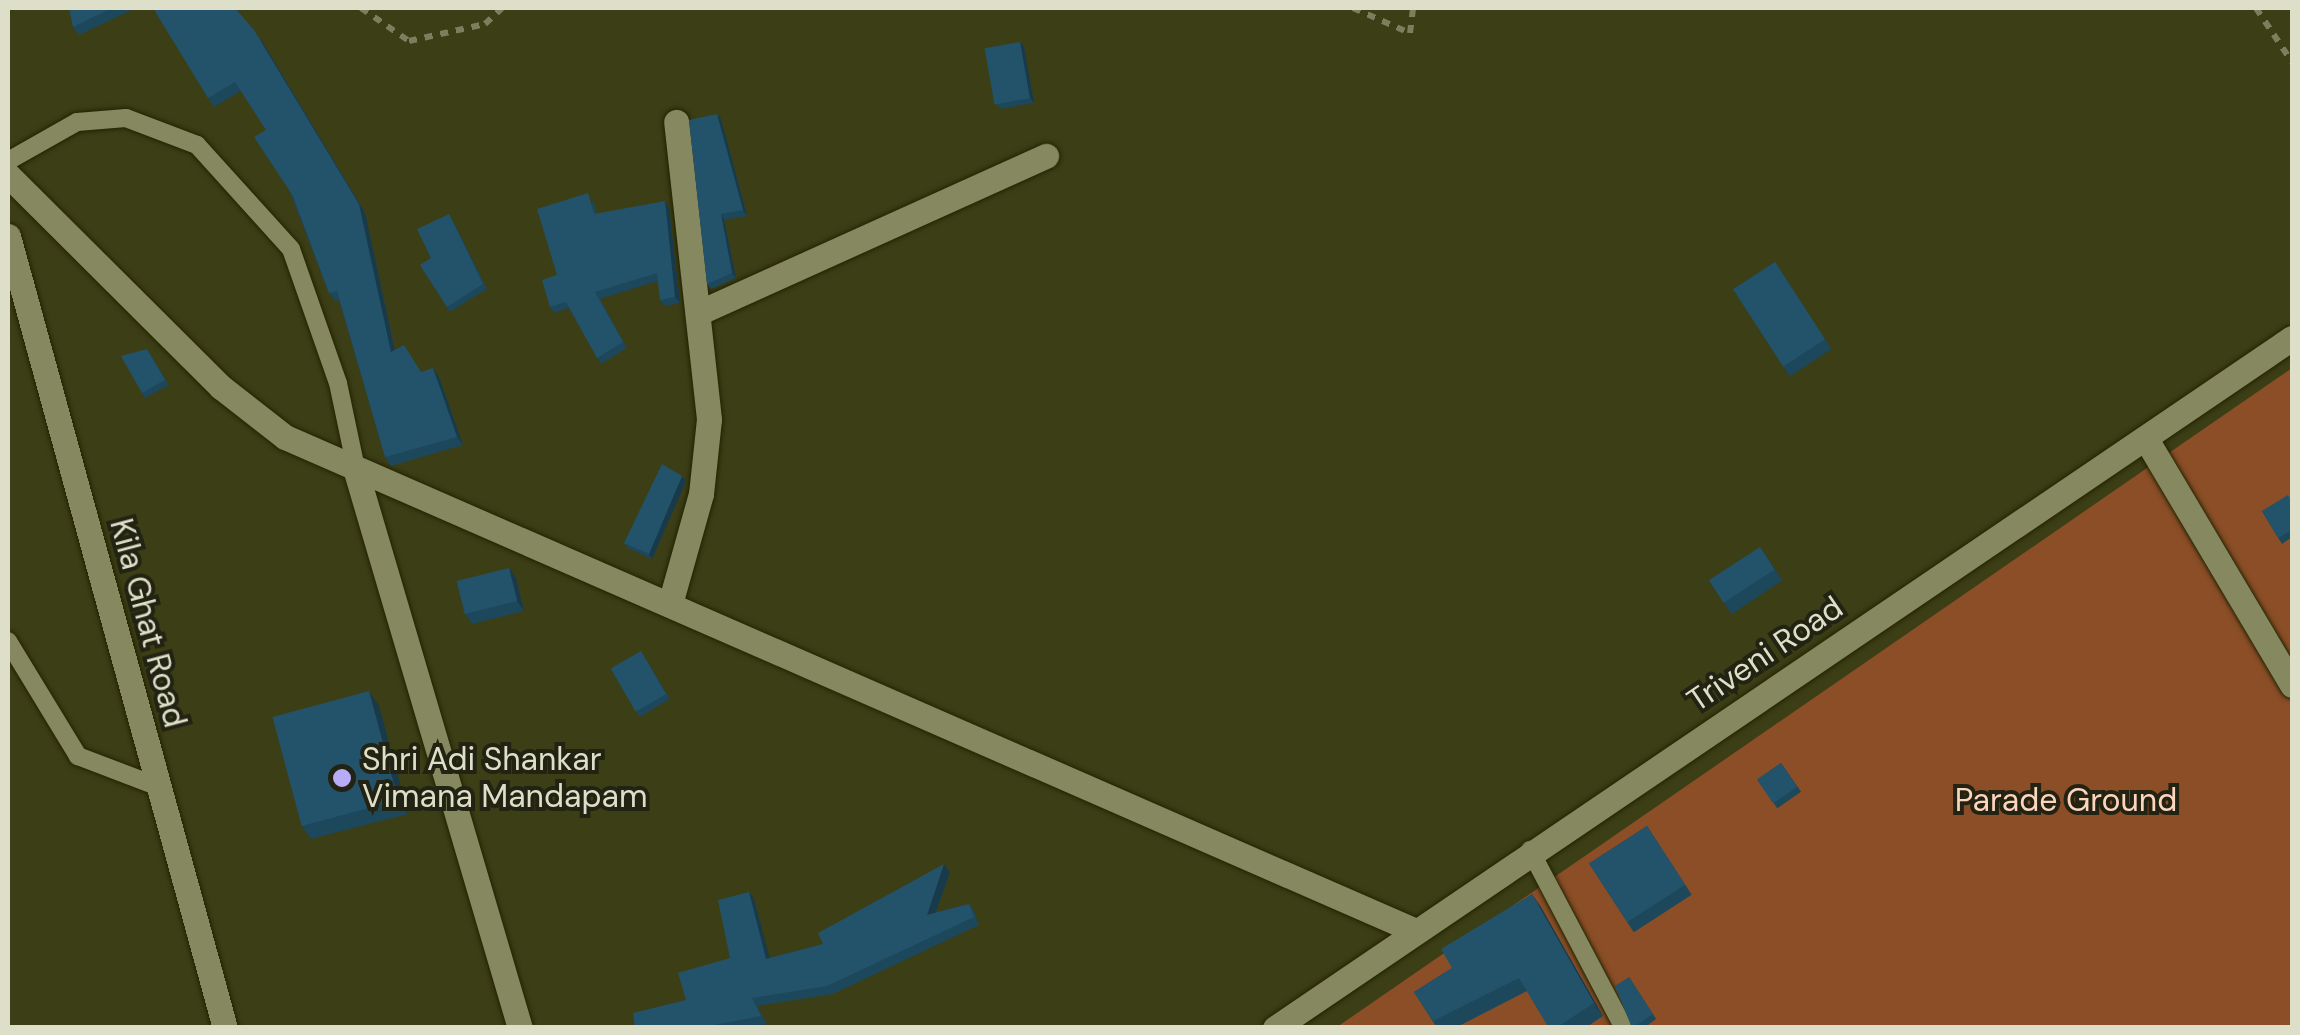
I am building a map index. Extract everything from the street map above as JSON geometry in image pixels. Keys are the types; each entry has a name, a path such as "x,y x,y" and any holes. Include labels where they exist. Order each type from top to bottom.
{"street":[{"path":"670,604 701,494 709,419 676,122"},
{"path":"698,313 1046,156"},
{"path":"8,175 220,388 285,438 357,474 670,604 1410,929"},
{"name":"Kila Ghat Road","path":"8,236 225,1028"},
{"name":"Triveni Road","path":"1276,1028 1410,929 2292,338"},
{"path":"2146,439 2292,685"},
{"path":"357,474 520,1028"}],"lane":[{"path":"8,161 77,122 126,118 197,146 291,250 338,384 357,474"},
{"path":"8,642 78,756 159,787"},
{"path":"1530,850 1624,1028"}],"path":[{"path":"362,8 409,41 484,24 502,8"},
{"path":"1352,8 1410,33 1412,8"},
{"path":"2256,8 2292,62"}],"green space":[{"name":"Parade Ground","path":"2292,368 2292,1027 1337,1027"}],"building":[{"path":"69,8 112,8 73,27"},
{"path":"153,8 235,8 254,30 359,204 391,352 404,345 421,372 433,368 457,437 385,457 337,291 329,293 293,196 254,137 266,130 235,82 208,98"},
{"path":"1020,42 1030,98 994,104 985,48"},
{"path":"717,114 743,210 721,214 732,273 707,284 689,120"},
{"path":"588,193 594,214 665,201 675,297 660,300 657,273 595,292 623,342 597,358 566,302 550,307 542,280 557,275 537,209"},
{"path":"449,214 483,284 447,307 420,265 431,258 417,229"},
{"path":"1775,262 1825,339 1783,366 1733,289"},
{"path":"147,349 165,380 142,393 121,356"},
{"path":"662,464 682,476 649,554 624,543"},
{"path":"2288,495 2292,502 2292,530 2278,538 2262,511"},
{"path":"1760,547 1775,570 1724,603 1709,580"},
{"path":"509,568 517,601 465,614 457,581"},
{"path":"641,651 666,694 636,712 611,668"},
{"path":"369,691 398,800 302,826 272,717"},
{"path":"1781,763 1797,787 1773,803 1757,779"},
{"path":"1647,826 1685,885 1627,922 1589,864"},
{"path":"944,864 927,915 969,904 974,917 827,986 752,998 761,1016 699,1028 635,1028 633,1013 686,1000 678,973 730,958 718,900 749,892 766,959 823,944 818,933"},
{"path":"1532,894 1594,1003 1556,1028 1549,1028 1519,978 1433,1021 1414,992 1452,968 1441,949"},
{"path":"1629,977 1653,1014 1632,1028 1615,986"}],"place":[{"name":"Shri Adi Shankar Vimana Mandapam","path":"342,778"}]}
